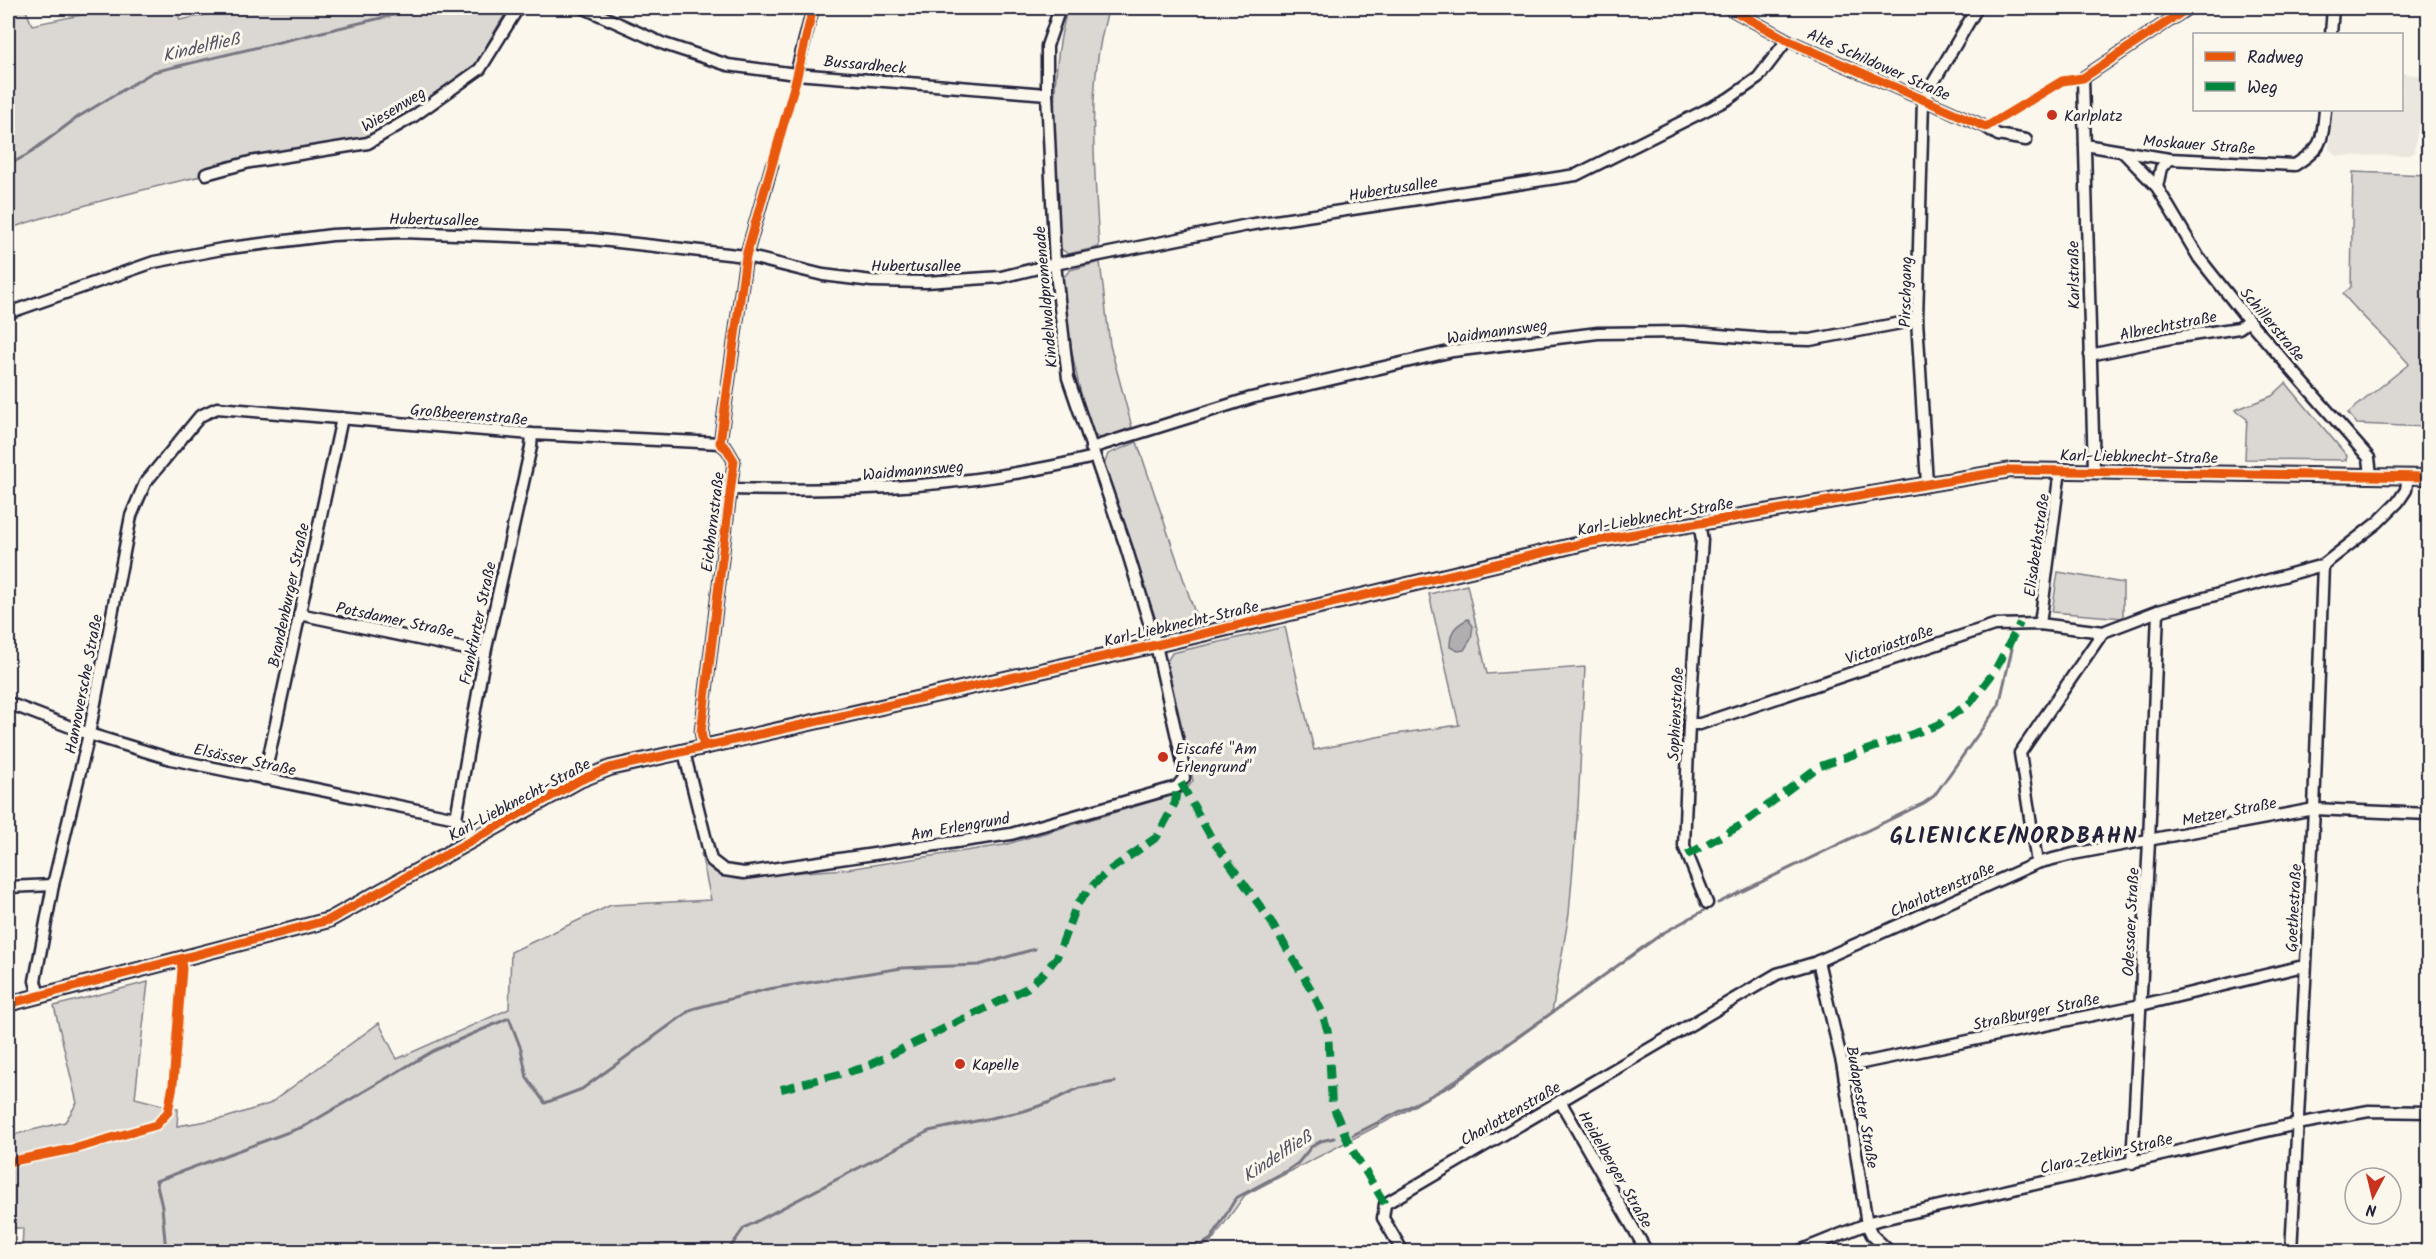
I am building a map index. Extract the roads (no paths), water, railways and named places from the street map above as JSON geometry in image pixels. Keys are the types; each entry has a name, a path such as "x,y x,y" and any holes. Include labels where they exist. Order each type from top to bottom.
{"street":[{"name":"Wiesenweg","path":"206,174 250,162 368,143 414,117 480,69 518,8"},
{"name":"Bussardheck","path":"584,8 692,54 728,65 796,74 1047,94"},
{"path":"796,74 813,8"},
{"name":"Kindelwaldpromenade","path":"1060,8 1047,46 1047,94 1055,264 1066,368 1156,645"},
{"name":"Alte Schildower Straße","path":"1729,8 1787,40 1986,127 1998,135 2026,140"},
{"path":"1923,100 1977,8"},
{"name":"Karlstraße","path":"2094,470 2083,78 2188,8"},
{"path":"2331,33 2333,8"},
{"name":"Hubertusallee","path":"8,313 154,262 222,249 332,235 402,232 591,239 746,256 823,275 872,280 926,282 1001,277 1248,225 1576,176 1728,99 1758,78 1787,40"},
{"name":"Pirschgang","path":"1923,100 1917,320 1927,484"},
{"name":"Moskauer Straße","path":"2085,145 2169,159 2295,165 2321,144 2325,111"},
{"name":"Schillerstraße","path":"2123,152 2157,187 2199,258 2249,321 2369,458 2370,475"},
{"path":"2157,187 2161,168 2169,159"},
{"path":"720,443 746,256 772,165"},
{"name":"Waidmannsweg","path":"732,489 825,491 939,485 1040,471 1251,398 1453,351 1598,333 1683,332 1810,340 1917,320"},
{"name":"Albrechtstraße","path":"2090,354 2239,328 2249,321"},
{"name":"Großbeerenstraße","path":"217,408 532,434 720,443"},
{"name":"Hannoversche Straße","path":"39,995 35,981 53,885 89,734 131,516 145,483 200,416 217,408"},
{"name":"Brandenburger Straße","path":"264,779 342,418"},
{"name":"Frankfurter Straße","path":"456,818 485,653 532,434"},
{"name":"Eichhornstraße","path":"704,747 700,732 734,461 728,449 720,443"},
{"name":"Karl-Liebknecht-Straße","path":"8,1004 329,920 595,773 1156,645 1588,542 2011,470 2428,477"},
{"name":"Elisabethstraße","path":"2040,624 2060,470"},
{"path":"2037,863 2020,753 2103,632 2158,611 2324,565 2378,522 2398,502 2406,489 2408,476"},
{"name":"Sophienstraße","path":"1699,523 1702,540 1689,724 1684,846 1707,903"},
{"name":"Goethestraße","path":"2291,1251 2324,565"},
{"name":"Odessaer Straße","path":"2132,1162 2149,841 2158,611"},
{"name":"Potsdamer Straße","path":"299,614 485,653"},
{"name":"Victoriastraße","path":"1689,724 1700,724 1994,625 2040,624 2103,632"},
{"name":"Am Erlengrund","path":"684,752 711,860 724,870 744,873 1011,834 1177,787 1181,783 1185,774 1156,645"},
{"name":"Elsässer Straße","path":"8,703 89,734 171,759 456,818"},
{"name":"Metzer Straße","path":"2037,863 2073,854 2314,809 2428,814"},
{"path":"456,818 472,840"},
{"name":"Charlottenstraße","path":"1403,1251 1383,1218 1385,1204 1748,989 1777,974 1818,961 2037,863"},
{"path":"8,887 53,885"},
{"name":"Budapester Straße","path":"1818,961 1843,1066 1868,1225 1872,1235 1890,1251"},
{"name":"Straßburger Straße","path":"1843,1066 2141,1005 2299,967 2305,968"},
{"name":"Heidelberger Straße","path":"1560,1101 1647,1251"},
{"name":"Clara-Zetkin-Straße","path":"1797,1251 1874,1221 2297,1124 2368,1111 2428,1112"}],"waterway":[{"name":"Kindelfließ","path":"8,165 27,155 78,117 153,72 423,8"},
{"path":"1718,903 1924,803 1934,796 1999,705 2012,649"},
{"path":"1353,1135 1450,1086 1663,933 1703,911"},
{"path":"166,1252 162,1207 156,1181 305,1126 433,1051 509,1018 521,1049 527,1078 545,1103 582,1089 692,1009 768,989 902,968 979,965 1035,949"},
{"path":"727,1252 744,1228 929,1131 1024,1111 1048,1103 1079,1088 1115,1082"},
{"name":"Kindelfließ","path":"1190,1252 1211,1239 1236,1198 1288,1170 1298,1163 1311,1147 1321,1141 1334,1138"},
{"path":"1133,1252 1161,1246 1198,1245"}],"place":[{"name":"Karlplatz","path":"2052,115"},
{"name":"Eiscafé \"Am Erlengrund\"","path":"1163,757"},
{"name":"Kapelle","path":"960,1064"}],"district":[{"name":"GLIENICKE/NORDBAHN","path":"2014,835"}]}
